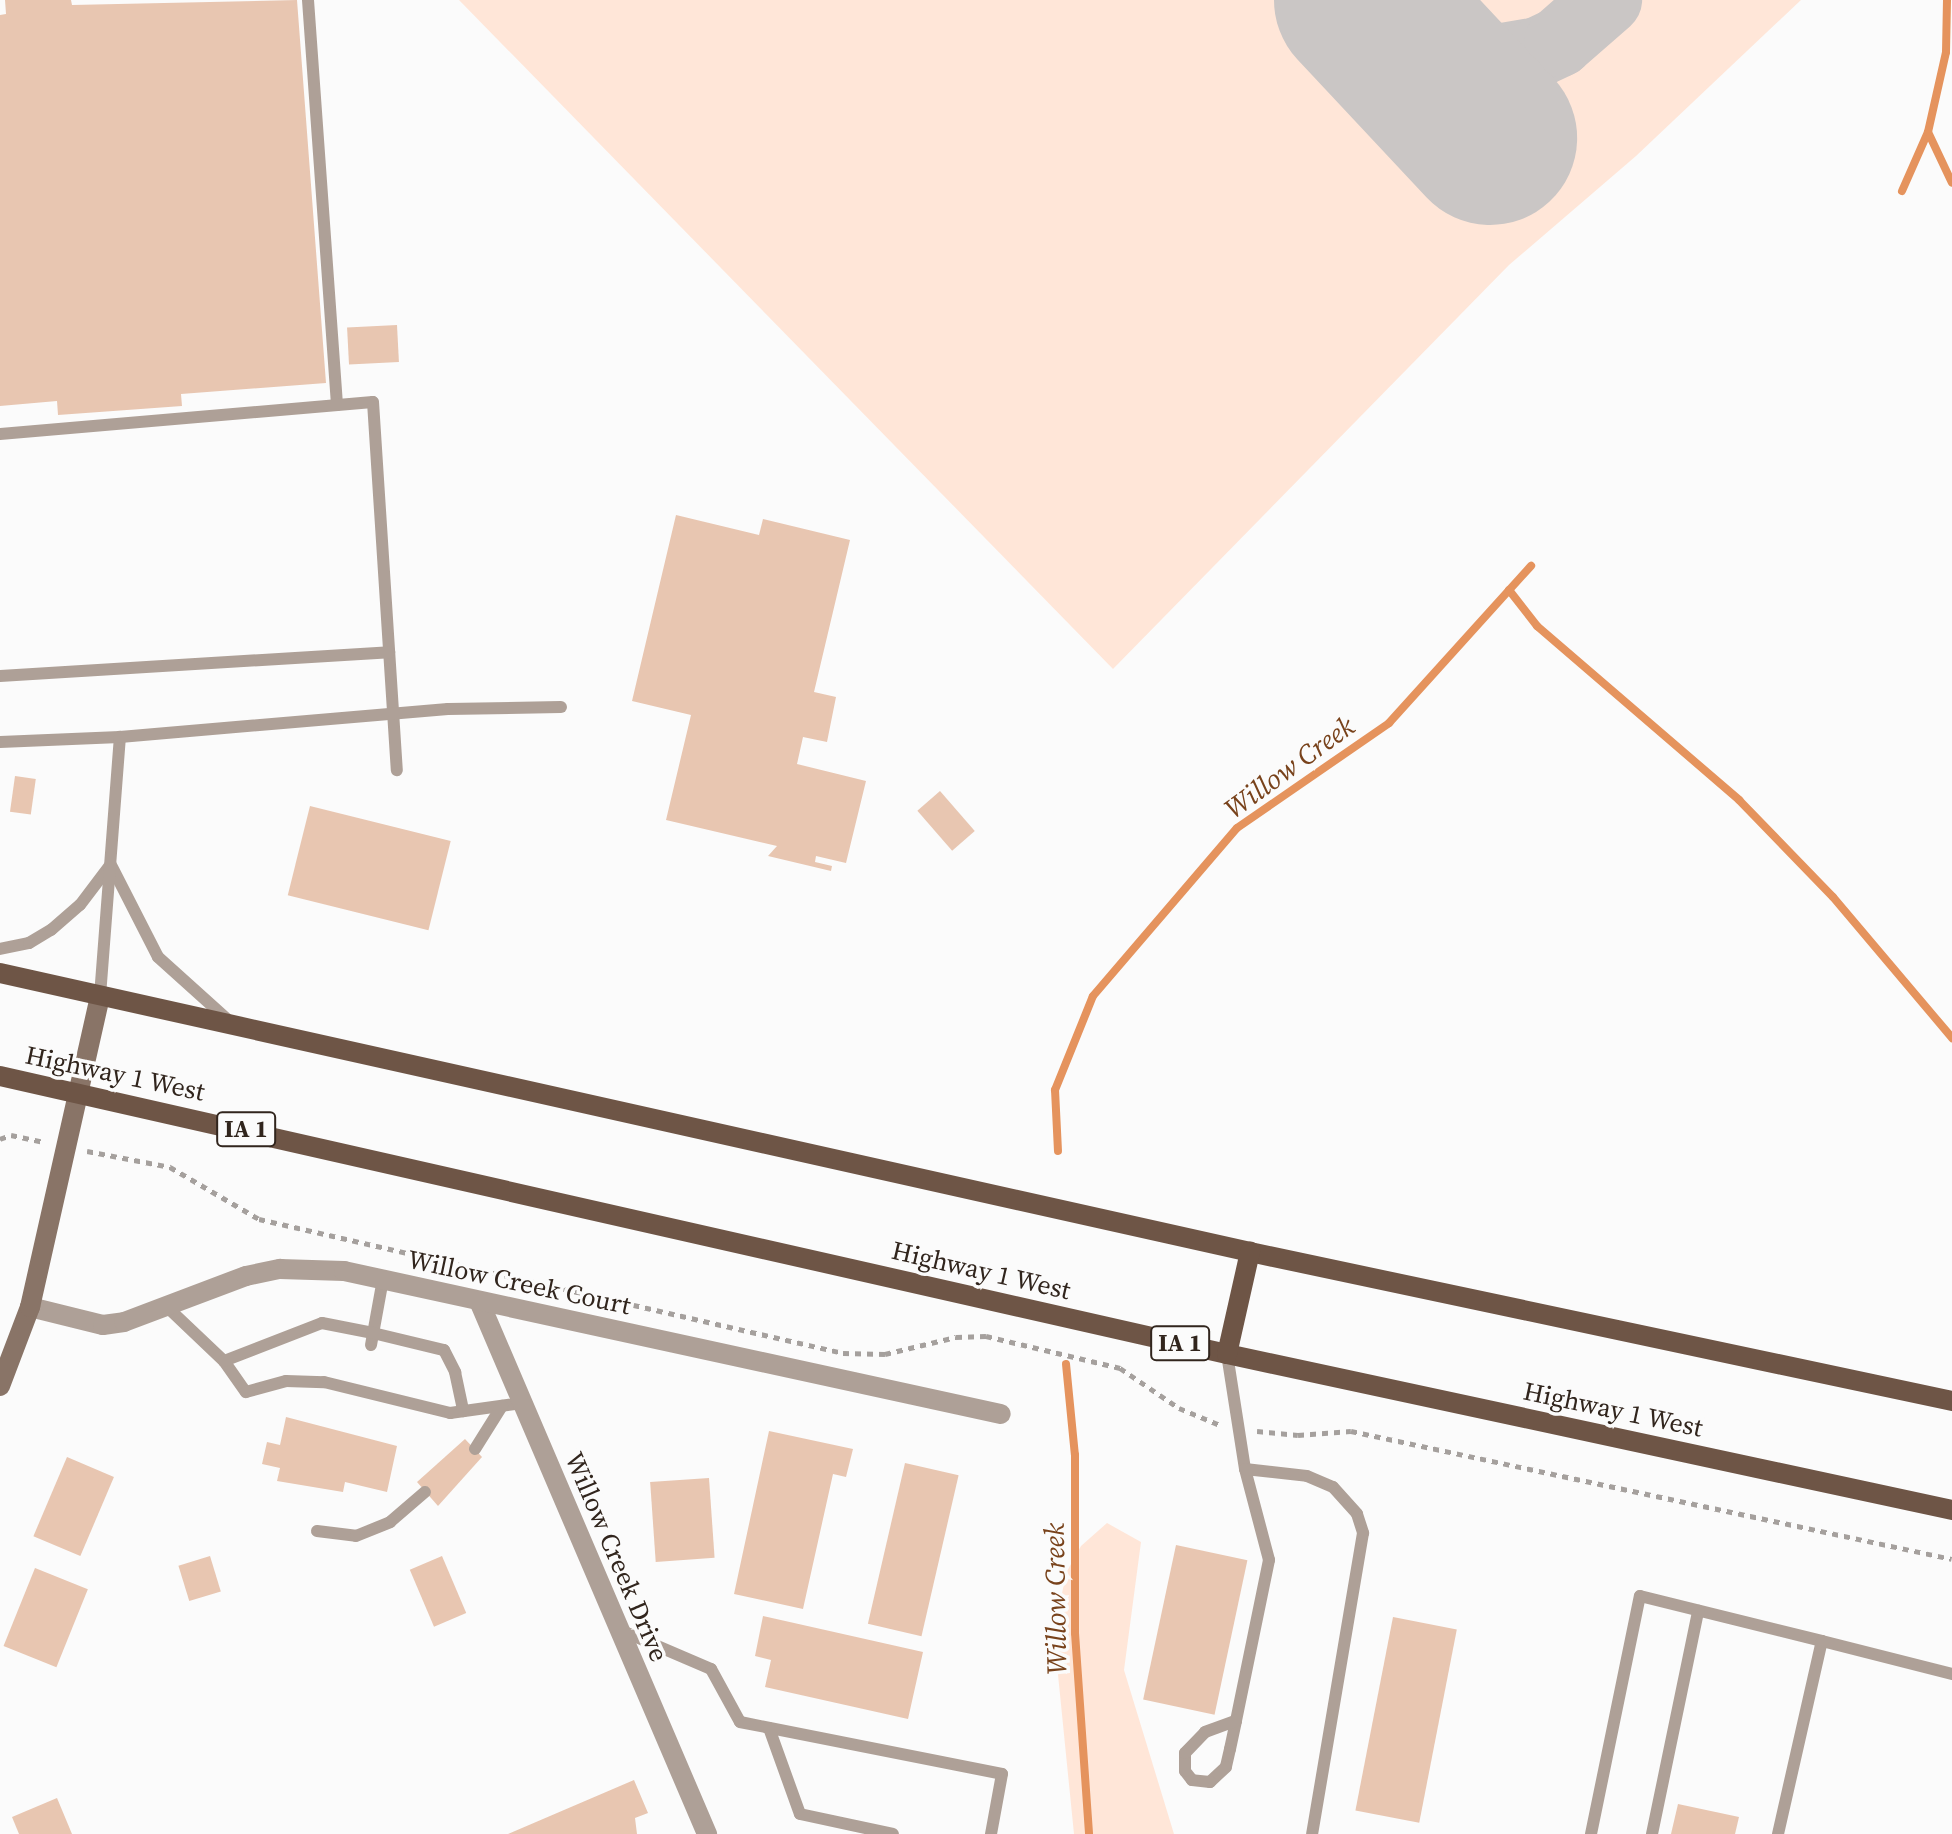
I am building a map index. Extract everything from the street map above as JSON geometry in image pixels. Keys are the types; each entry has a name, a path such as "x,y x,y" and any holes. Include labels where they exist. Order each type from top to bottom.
{"main road":[{"path":"0,973 1250,1252 1952,1401"},
{"name":"Highway 1 West","path":"0,1076 1227,1354 1952,1510"},
{"path":"1227,1354 1250,1252"}],"street":[{"path":"0,1386 30,1307 100,996"},
{"name":"Willow Creek Court","path":"30,1307 103,1325 166,1306 246,1276 280,1269 344,1271 1001,1414"},
{"name":"Willow Creek Drive","path":"479,1301 512,1405 620,1630 707,1834"}],"lane":[{"path":"308,0 337,405"},
{"path":"0,434 373,402 397,770"},
{"path":"0,676 389,652"},
{"path":"0,742 120,737 393,713 561,707"},
{"path":"100,996 120,737"},
{"path":"0,949 29,943 51,930 80,905 111,864"},
{"path":"111,864 158,957 235,1026"},
{"path":"372,1339 383,1279"},
{"path":"166,1306 224,1361 246,1392 286,1381 324,1382 440,1412 512,1405"},
{"path":"224,1361 322,1323 372,1339 444,1350 455,1372 463,1411"},
{"path":"1227,1354 1245,1469 1269,1560 1236,1721 1226,1767 1210,1782 1192,1780 1185,1771 1185,1753 1205,1732 1236,1721"},
{"path":"475,1449 512,1405"},
{"path":"1245,1469 1307,1476 1333,1487 1357,1514 1363,1533 1312,1834"},
{"path":"317,1531 356,1536 390,1522 425,1492"},
{"path":"1591,1834 1640,1596 1952,1674"},
{"path":"1652,1834 1698,1611"},
{"path":"620,1630 711,1669 740,1722 1002,1774 991,1834"},
{"path":"1778,1834 1822,1641"},
{"path":"769,1728 800,1814 893,1834"}],"path":[{"path":"0,1139 11,1135 170,1167 259,1219 843,1353 885,1354 956,1337 986,1336 1120,1368 1179,1408 1239,1428 1298,1435 1351,1431 1952,1559"}],"shaded area":[{"path":"459,0 1280,0 1448,178 1638,0 1801,0 1636,156 1509,265 1113,669"},
{"path":"1443,0 1577,0 1550,22 1516,31 1493,31 1469,21"},
{"path":"1107,1523 1141,1542 1124,1670 1174,1834 1074,1834 1054,1635 1066,1573 1081,1546"}],"building":[{"path":"5,0 71,0 72,5 297,0 326,383 181,394 182,406 58,415 57,401 0,406 0,15 6,14"},
{"path":"397,325 399,362 349,365 347,328"},
{"path":"676,515 759,535 763,519 850,540 814,692 836,697 827,742 803,737 797,764 866,781 846,863 816,856 815,862 832,866 831,871 768,856 777,846 666,820 691,715 632,701"},
{"path":"15,776 36,779 31,815 10,812"},
{"path":"940,791 975,831 952,851 917,811"},
{"path":"310,806 451,841 428,930 288,895"},
{"path":"286,1417 397,1446 387,1492 345,1482 343,1492 277,1481 280,1468 262,1464 267,1442 280,1445"},
{"path":"769,1431 853,1449 846,1477 833,1474 803,1609 734,1594"},
{"path":"465,1439 482,1457 438,1506 417,1482"},
{"path":"67,1457 114,1477 80,1556 33,1536"},
{"path":"905,1463 959,1475 921,1636 868,1624"},
{"path":"709,1478 715,1558 656,1562 650,1482"},
{"path":"1176,1545 1247,1560 1215,1715 1143,1700"},
{"path":"210,1556 221,1591 189,1601 178,1566"},
{"path":"442,1556 466,1613 434,1627 410,1570"},
{"path":"35,1568 88,1589 56,1667 4,1646"},
{"path":"763,1616 923,1652 908,1719 765,1687 771,1660 755,1656"},
{"path":"1393,1617 1457,1629 1419,1823 1355,1810"},
{"path":"634,1780 648,1813 635,1818 637,1834 508,1834"},
{"path":"57,1798 72,1834 19,1834 12,1817"},
{"path":"1678,1804 1739,1817 1735,1834 1671,1834"}],"waterway":[{"name":"Willow Creek","path":"1902,191 1928,132 1946,52 1947,0"},
{"path":"1928,132 1952,183"},
{"name":"Willow Creek","path":"1058,1151 1055,1090 1093,996 1237,828 1389,723 1531,566"},
{"path":"1509,590 1537,626 1739,800 1833,897 1952,1038"},
{"name":"Willow Creek","path":"1066,1364 1075,1455 1075,1633 1089,1834"}],"taxiway":[{"path":"1427,71 1538,52 1559,42 1607,0"}],"runway":[{"path":"1361,0 1490,138"}]}
